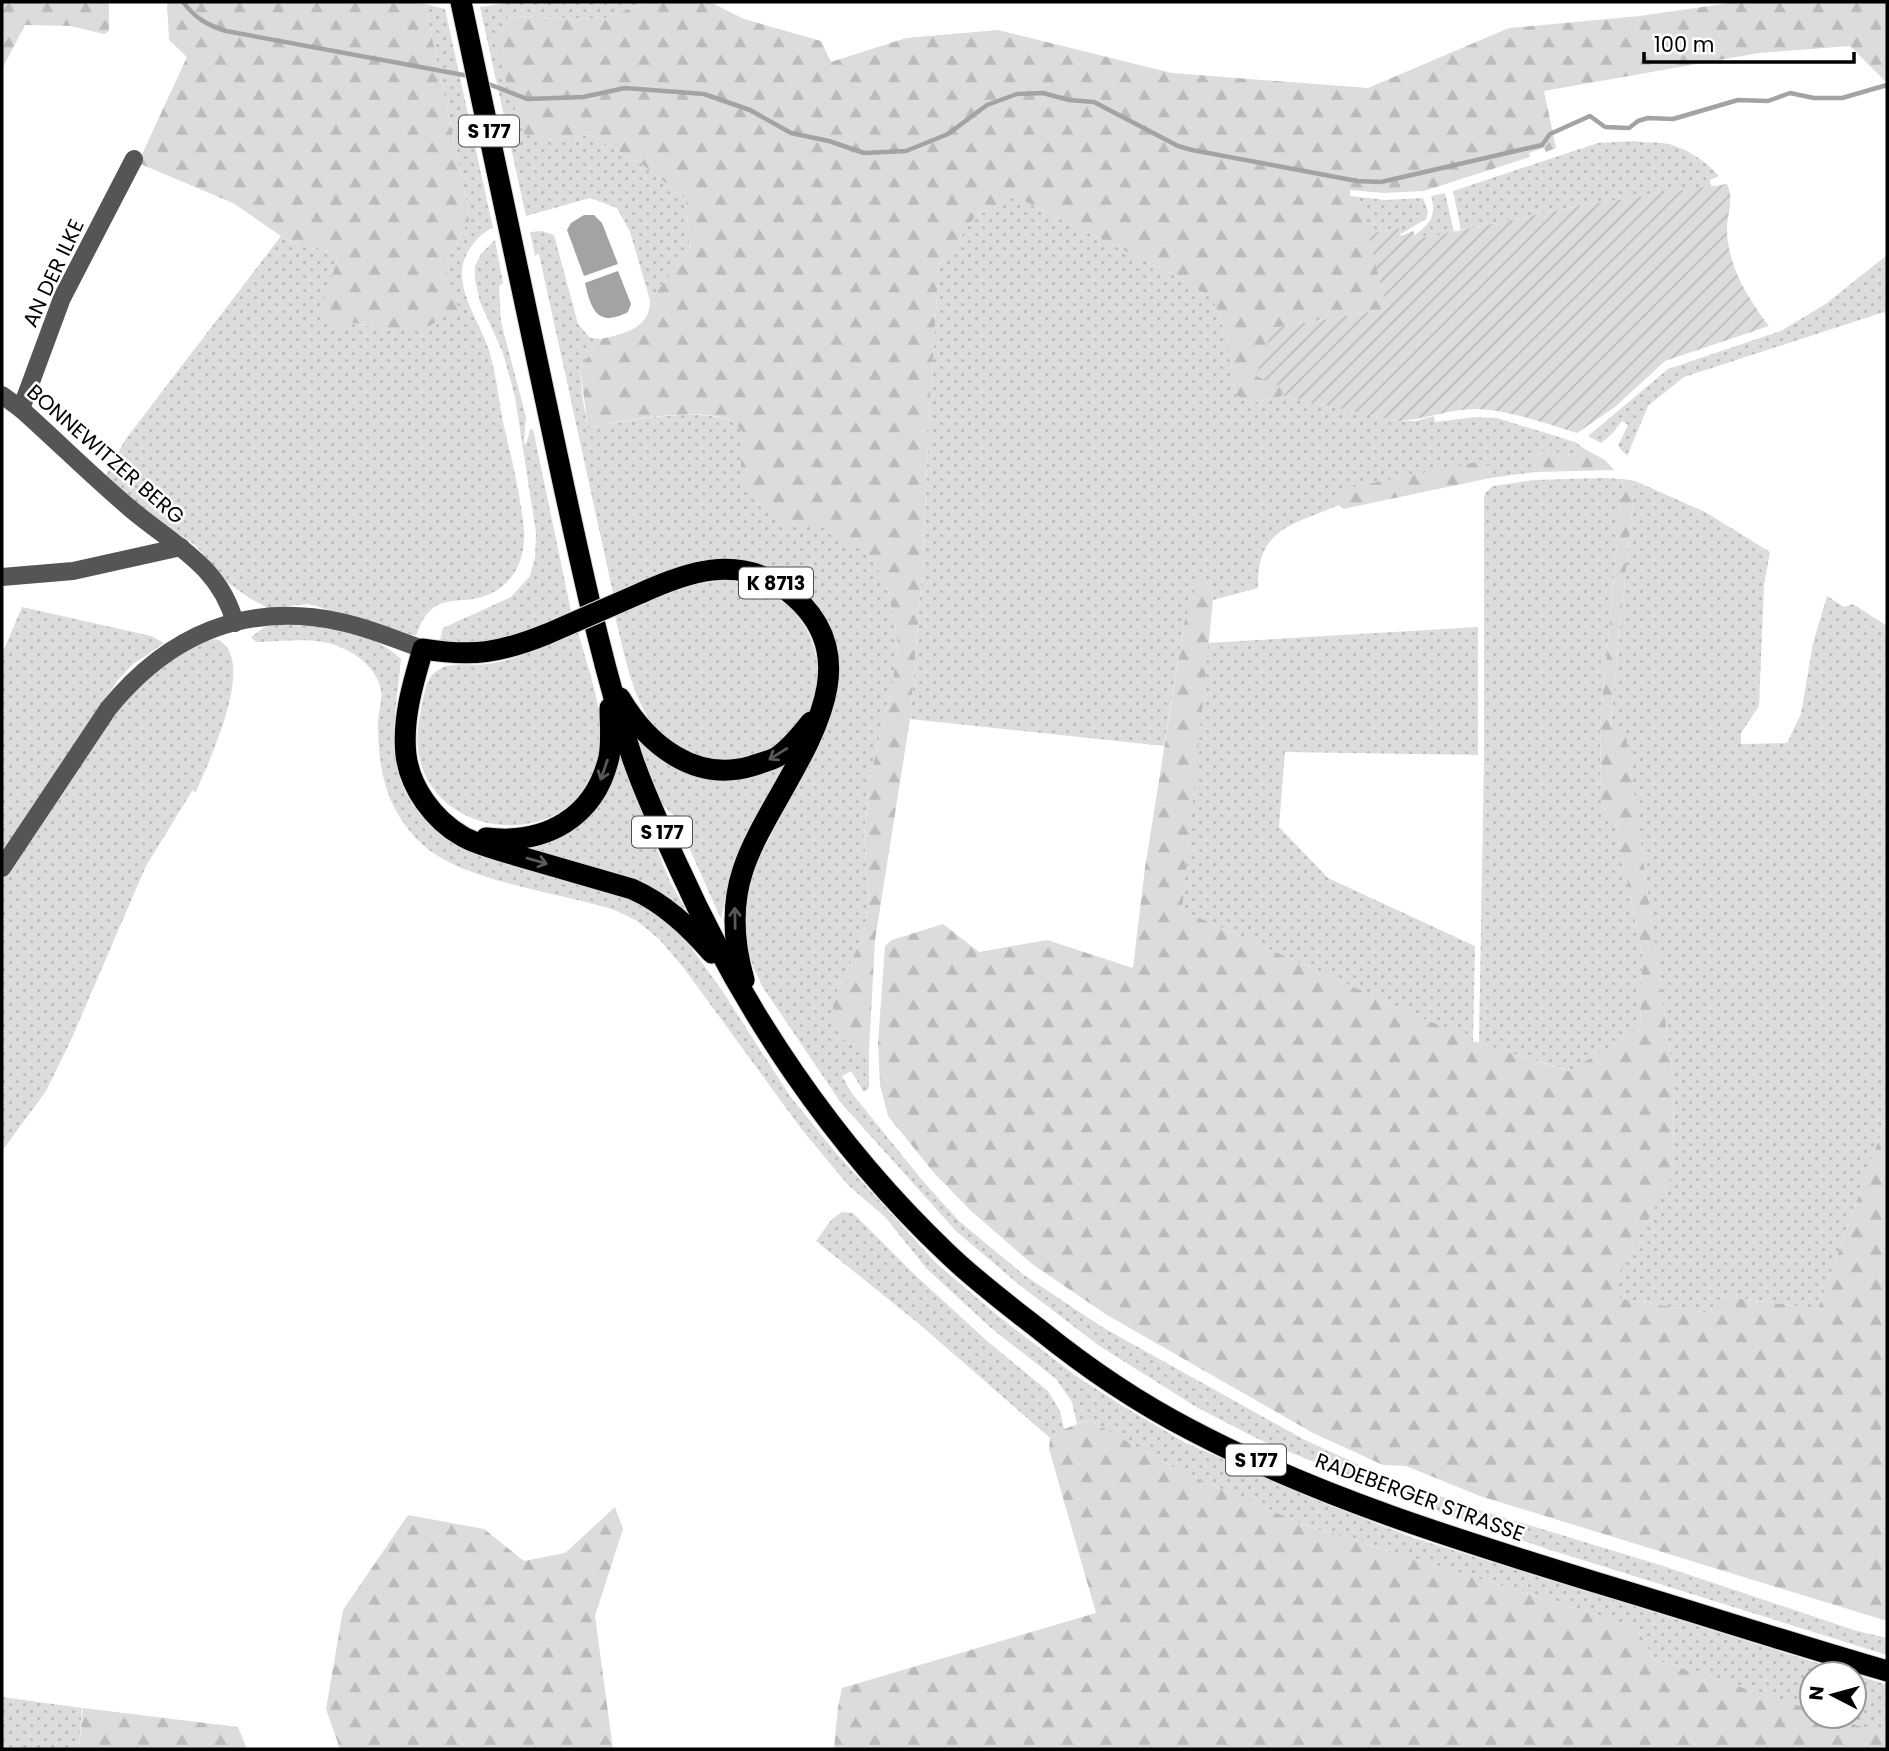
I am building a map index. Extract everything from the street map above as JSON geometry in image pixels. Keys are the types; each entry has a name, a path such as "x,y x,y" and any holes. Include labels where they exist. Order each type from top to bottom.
{"highway":[{"name":"S 177","path":"461,2 577,549 608,678 652,809 714,942 753,1009"},
{"name":"K 8713","path":"423,649 479,654 547,634 687,574 719,568 752,572 780,586 807,610 824,642 828,672 823,705"},
{"path":"423,649 407,718 406,757 425,803 451,828 478,843 632,889 649,897 699,938 735,978"},
{"path":"608,678 626,708 662,749 682,760 719,771 741,769 776,758 804,731 823,705"},
{"path":"451,828 478,837 505,840 540,835 565,823 589,803 609,756 611,733 608,678"},
{"path":"753,1009 738,953 736,894 750,851 803,756 823,705"},
{"name":"RADEBERGER STRASSE","path":"753,1009 800,1082 839,1135 924,1231 979,1281 1082,1363 1133,1397 1193,1432 1313,1486 1415,1524 1887,1671"}],"street":[{"name":"AN DER ILKE","path":"21,409 62,298 134,159"},
{"name":"BONNEWITZER BERG","path":"2,395 21,409 134,512 200,562 217,582 235,622"},
{"path":"2,578 73,571 181,547"},
{"name":"K 8713","path":"2,868 124,689 171,649 194,637 235,622 273,617 310,617 365,628 423,649"}],"green space":[{"path":"2,2 109,2 109,31 104,34 70,26 25,25 2,69"},
{"path":"167,2 425,4 469,220 447,260 447,274 459,309 429,326 396,331 349,322 338,329 319,316 336,264 337,252 303,247 281,236 233,203 138,163 187,57 169,40"},
{"path":"512,2 648,2 602,19 508,16 544,140 591,135 643,165 686,199 690,250 650,300 630,232 617,208 590,198 526,216 480,7"},
{"path":"648,2 710,2 744,19 821,41 831,62 906,38 998,30 1172,73 1368,88 1509,28 1640,16 1737,2 1887,2 1887,83 1850,46 1759,53 1544,91 1556,148 1546,152 1544,148 1529,153 1530,157 1424,191 1384,193 1350,190 1350,196 1359,197 1387,309 1273,328 1285,388 1282,396 1252,403 1236,395 1227,338 1213,299 1176,276 1014,196 975,217 939,265 922,574 910,719 875,940 869,1051 842,1039 833,1019 833,1001 863,936 869,904 864,834 871,774 893,681 898,644 887,586 871,556 825,528 776,521 740,480 743,432 732,422 717,417 681,415 588,428 580,368 601,339 627,332 641,323 649,310 650,300 690,250 686,199 643,165 591,135 544,140 524,134 508,89 496,36 508,16 602,19"},
{"path":"425,4 445,9 493,228 481,235 471,246 464,260 462,274 465,294 487,344 492,363 518,491 524,544 518,567 504,585 484,596 439,604 428,612 416,636 309,604 268,608 228,583 195,545 141,510 105,477 125,440 281,236 303,247 337,252 329,287 348,322 396,331 447,274 447,260 469,220"},
{"path":"1634,141 1678,147 1701,159 1719,176 1710,180 1711,187 1590,204 1461,230 1453,191 1598,143"},
{"path":"1727,184 1730,202 1727,232 1731,258 1747,294 1769,326 1665,361 1615,407 1577,433 1500,411 1475,409 1398,421 1282,396 1284,388 1256,376 1273,328 1387,309 1368,234 1399,228 1401,236 1413,231 1417,239 1590,204"},
{"path":"1445,193 1454,232 1417,239 1415,235 1425,227 1433,214 1431,196"},
{"path":"1014,196 1176,276 1213,299 1227,338 1236,395 1252,403 1282,396 1398,421 1416,421 1434,416 1435,422 1474,417 1497,418 1575,442 1585,449 1573,455 1544,451 1533,458 1536,472 1490,478 1489,467 1339,494 1339,505 1280,531 1263,553 1258,588 1213,600 1210,585 1184,624 1164,746 910,719 922,574 939,265 975,217"},
{"path":"1359,197 1385,200 1423,198 1428,212 1426,219 1401,234 1399,228 1368,234"},
{"path":"542,231 554,235 578,324 590,338 601,339 580,368 588,428 681,415 717,417 732,422 743,431 741,480 776,520 825,527 871,556 887,586 898,644 893,681 871,774 864,834 869,904 863,936 833,1001 842,1039 869,1051 869,1088 864,1092 851,1071 842,1076 851,1092 959,1221 1024,1275 1102,1327 1303,1439 1381,1475 1476,1509 1657,1564 1857,1631 1887,1638 1887,1655 1544,1548 1420,1505 1258,1439 1198,1408 1098,1345 1017,1283 956,1231 841,1103 762,986 746,950 744,929 749,877 822,739 833,706 837,676 778,575 670,570 613,593 539,254 535,255 530,232"},
{"path":"495,240 503,283 499,286 501,322 526,417 524,443 526,444 530,430 533,429 571,611 521,633 481,645 442,643 440,640 443,628 511,597 530,576 535,557 536,533 515,397 503,353 480,302 475,279 475,266 481,254"},
{"path":"1887,255 1887,317 1884,312 1684,377 1648,406 1627,456 1618,446 1628,425 1622,421 1601,443 1588,436 1668,369 1781,331 1827,303"},
{"path":"1585,449 1605,460 1614,470 1536,472 1533,458 1544,451 1573,455"},
{"path":"1477,462 1489,466 1490,478 1343,509 1339,505 1339,494 1353,487"},
{"path":"1623,479 1600,725 1601,804 1616,827 1642,953 1640,1029 1570,1071 1479,1043 1484,755 1484,499 1485,493 1493,486 1535,480"},
{"path":"1623,479 1635,481 1610,727 1625,727 1673,1077 1674,1171 1613,1286 1617,1298 1708,1313 1723,1296 1818,1309 1887,1117 1887,1621 1480,1496 1406,1466 1383,1465 1313,1433 1107,1315 1032,1264 970,1210 935,1174 888,1116 880,1085 878,1043 885,946 892,940 943,924 979,952 1047,940 1133,968 1145,868 1184,624 1197,582 1210,585 1213,600 1182,910 1476,1042 1569,1071 1640,1029 1642,953 1616,827 1601,804 1600,725"},
{"path":"1635,481 1705,512 1770,552 1764,585 1759,706 1741,733 1741,744 1787,743 1801,714 1813,643 1827,596 1844,607 1853,604 1887,626 1887,1117 1818,1309 1723,1296 1708,1313 1616,1298 1612,1285 1674,1171 1673,1077 1625,728 1610,728"},
{"path":"726,580 763,590 790,608 809,634 817,662 816,692 804,719 782,741 749,756 723,760 683,750 666,739 651,722 636,694 615,616 682,589"},
{"path":"22,607 151,636 164,643 132,665 117,681 2,855 2,654"},
{"path":"273,624 341,630 373,640 401,659 394,725 397,766 413,805 429,823 450,840 474,852 635,899 675,925 723,992 790,1096 836,1153 936,1263 997,1315 1076,1376 1186,1443 1311,1498 1411,1537 1808,1660 1798,1660 1798,1706 1655,1660 1636,1627 1307,1526 1182,1472 1089,1420 1077,1424 1072,1402 1056,1379 991,1328 927,1269 885,1217 848,1185 803,1131 683,967 659,939 637,921 617,911 488,877 440,857 422,844 400,817 386,788 378,740 381,690 374,673 365,662 353,654 330,644 309,641 256,642 251,637"},
{"path":"1478,627 1478,755 1285,752 1279,827 1328,878 1475,946 1473,1041 1182,910 1207,643"},
{"path":"578,632 594,689 601,732 600,746 588,784 563,810 531,823 496,824 462,814 435,792 420,759 420,715 429,679 445,667 487,664 510,659"},
{"path":"216,639 228,649 233,666 232,687 219,735 196,792 192,791 146,866 71,1040 46,1091 2,1151 2,879 117,710 145,679 200,642"},
{"path":"635,733 652,751 671,765 711,779 753,775 774,766 795,751 737,860 729,880 721,919 675,816 654,790"},
{"path":"618,751 670,882 687,912 684,913 659,891 640,882 518,846 545,842"},
{"path":"842,1212 853,1213 987,1341 1048,1391 1060,1411 1064,1429 1050,1438 918,1323 816,1241 831,1220"},
{"path":"1089,1420 1182,1472 1307,1526 1636,1627 1655,1660 1798,1706 1798,1730 1868,1729 1887,1735 1887,1749 834,1749 842,1688 1096,1613 1049,1449 1050,1438 1064,1429"},
{"path":"615,1507 623,1529 595,1616 613,1749 340,1749 326,1709 343,1610 408,1515 484,1529 524,1561 565,1553"},
{"path":"1868,1679 1887,1685 1887,1735 1868,1729"},
{"path":"2,1697 82,1708 79,1749 2,1749"},
{"path":"83,1708 238,1727 247,1749 79,1749"}],"shaded area":[{"path":"584,215 594,215 602,223 618,264 584,276 567,230 571,223"},
{"path":"618,271 631,304 628,312 609,318 602,317 593,308 585,283"}],"waterway":[{"path":"183,2 202,20 226,31 469,76"},
{"path":"486,83 527,99 583,97 625,88 704,94 750,110 791,133 829,141 864,153 906,151 948,134 987,105 1017,94 1043,93 1069,100 1094,102 1178,146 1192,150 1357,181 1381,182 1542,145 1550,134 1590,116 1605,127 1629,128 1648,118 1673,119 1738,100 1768,101 1790,93 1814,98 1842,98 1887,85"}]}
